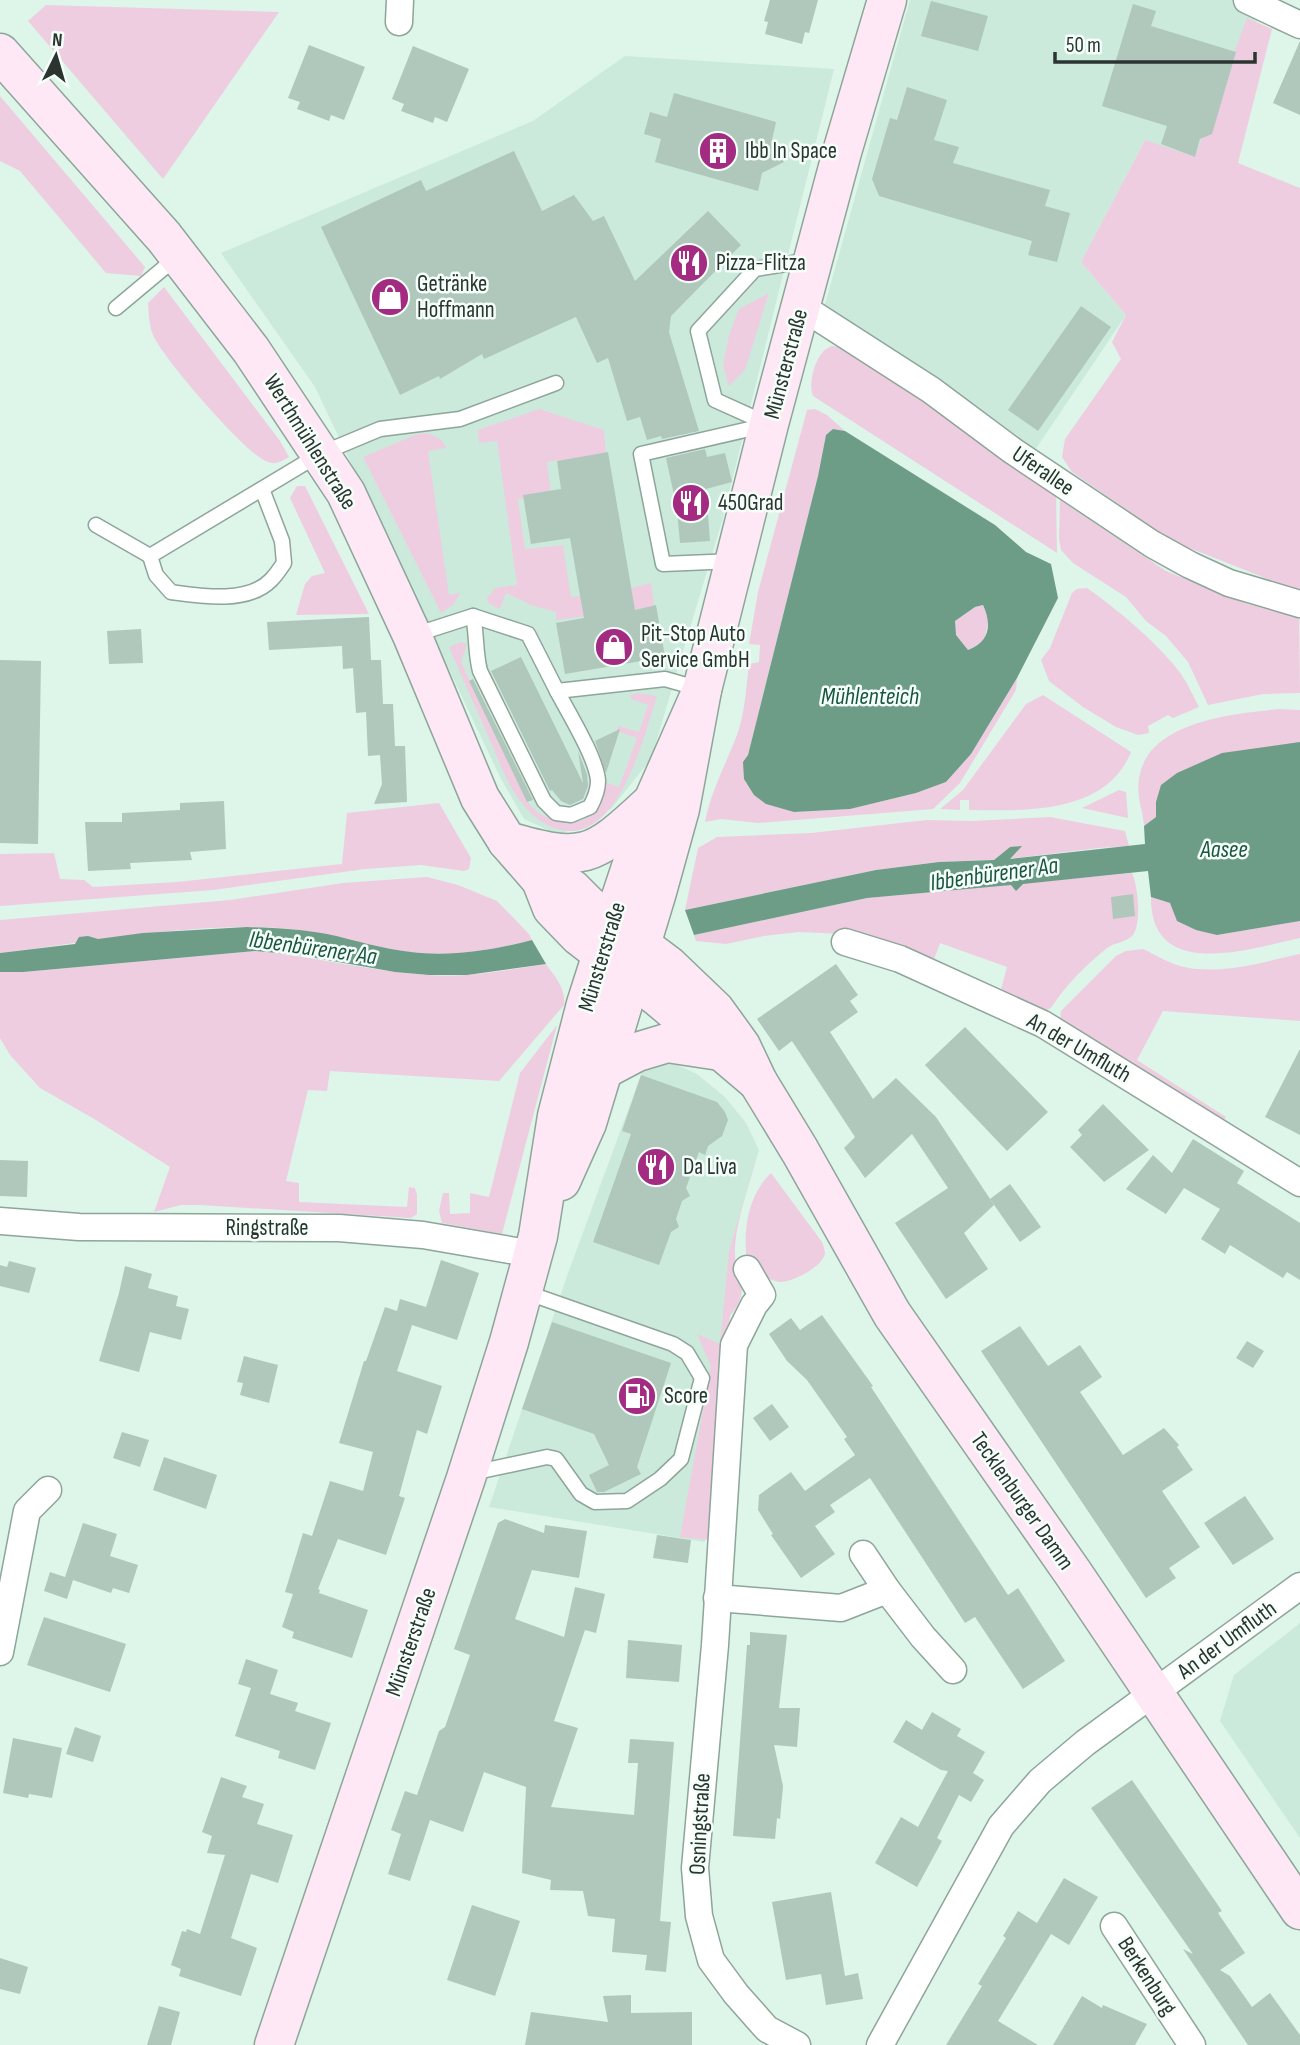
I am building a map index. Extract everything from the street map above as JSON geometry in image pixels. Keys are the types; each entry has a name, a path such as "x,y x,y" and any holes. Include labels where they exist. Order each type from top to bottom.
{"main road":[{"name":"Münsterstraße","path":"274,2045 467,1474 523,1291 535,1245 557,1116 586,1004 622,950 680,809 702,690 769,424 842,152 887,0"},
{"name":"Werthmühlenstraße","path":"0,53 178,256 251,350 346,493 412,635 480,798 507,841 541,880 552,908 579,936 622,950"},
{"name":"Münsterstraße","path":"535,1245 587,1123 601,1071 622,950 653,801 702,690"},
{"path":"507,841 546,852 569,855 583,852 613,838 653,801"},
{"name":"Tecklenburger Damm","path":"622,950 720,1051 758,1082"},
{"name":"Tecklenburger Damm","path":"622,950 669,965 715,1010 741,1046 758,1082 892,1314 1154,1693 1300,1910"},
{"path":"601,1071 637,1052 667,1043 720,1051"}],"street":[{"path":"1256,2 1300,25"},
{"name":"Uferallee","path":"802,307 930,390 1013,451 1152,544 1230,583 1300,604"},
{"name":"An der Umfluth","path":"845,942 900,959 1043,1024 1300,1183"},
{"name":"Ringstraße","path":"0,1221 79,1227 339,1228 535,1245"},
{"name":"Osningstraße","path":"747,1269 762,1295 734,1345 695,1868 699,1916 710,1960 729,1998 759,2037 797,2045"},
{"path":"0,1652 27,1511 48,1490"},
{"path":"863,1554 923,1637 953,1670"},
{"name":"An der Umfluth","path":"1154,1693 1300,1586"},
{"path":"717,1598 841,1608 887,1590"},
{"path":"880,2045 1002,1826 1040,1781 1085,1742 1154,1693"},
{"name":"Berkenburg","path":"1114,1926 1180,2039"}],"lane":[{"path":"116,308 178,256"},
{"path":"769,424 715,400 698,331 755,269 814,259"},
{"path":"150,556 320,454 380,429 460,419 555,383"},
{"path":"735,561 663,564 641,454 769,424"},
{"path":"96,525 150,556 156,575 171,592 216,598 253,591 270,582 284,563 282,541 262,489"},
{"path":"412,635 473,616 528,634 597,772 597,792 590,807 571,815 556,813 544,801 480,671 473,616"},
{"path":"557,691 665,679 702,690"},
{"path":"467,1474 547,1457 556,1459 581,1494 595,1502 627,1501 660,1479 681,1459 702,1378 687,1353 673,1344 523,1291"}],"shaded area":[{"path":"910,0 1274,0 1256,22 1209,169 1145,140 1081,262 1126,315 1035,450 824,308"},
{"path":"46,5 279,12 163,179 28,21"},
{"path":"1247,18 1272,29 1238,163 1300,188 1300,592 1172,541 1072,472 1062,457 1065,439 1121,359 1112,342 1126,315 1081,262 1145,140 1195,157"},
{"path":"625,56 834,69 722,521 651,759 611,809 559,835 524,819 500,777 315,387 221,253 533,121"},
{"path":"0,96 145,267 141,276 106,273 20,171 0,161"},
{"path":"164,287 280,441 289,457 274,463 257,456 206,404 160,347 151,328 148,303"},
{"path":"769,293 745,370 729,386 723,365 729,335 739,309"},
{"path":"833,346 844,348 1056,493 1057,553 813,396 811,383 815,366 822,353"},
{"path":"539,409 604,430 606,454 547,462 551,494 518,499 525,549 563,545 571,597 624,590 651,583 654,607 556,620 556,612 531,605 506,593 500,609 489,604 487,598 495,588 517,585 497,441 479,443 478,430"},
{"path":"815,409 827,415 845,431 833,429 826,435 748,755 794,812 850,809 916,793 946,782 971,754 1017,678 1016,690 960,783 933,809 758,823 721,819 705,822 715,788 740,727 749,664 759,662 760,645 749,644 758,592 807,410"},
{"path":"426,433 438,438 446,448 428,451 449,595 460,593 453,605 441,613 363,457 417,434"},
{"path":"297,486 305,486 369,614 296,615 305,584 312,576 325,573 290,498"},
{"path":"1060,500 1166,571 1247,604 1299,616 1300,693 1263,694 1208,705 1188,662 1166,636 1146,621 1126,597 1073,563 1061,550"},
{"path":"1087,588 1162,652 1181,674 1199,707 1173,718 1168,715 1148,726 1149,733 1138,735 1116,727 1083,707 1049,681 1041,660 1050,648 1072,593 1077,589"},
{"path":"983,605 989,619 984,641 968,650 955,634 955,621 975,607"},
{"path":"461,642 467,644 461,662 527,801 532,808 557,821 576,822 585,819 602,799 600,793 604,782 619,787 637,738 617,731 618,726 639,732 648,705 631,699 630,695 638,693 657,696 638,756 617,799 603,816 587,827 562,830 548,826 536,818 516,796 449,647"},
{"path":"1043,695 1131,752 1119,772 1103,787 1084,798 1062,805 1015,810 969,810 969,800 960,800 960,810 940,809 963,790 1026,704"},
{"path":"1278,709 1300,710 1300,742 1156,802 1156,817 1144,826 1139,779 1145,760 1158,744 1195,724 1238,714"},
{"path":"1119,790 1126,792 1128,818 1082,808"},
{"path":"439,803 471,858 469,869 464,871 421,865 365,869 213,890 0,906 0,854 54,853 60,879 84,880 93,887 177,882 342,864 347,813"},
{"path":"1050,817 1125,831 1129,846 1008,859 1010,847 994,860 939,862 876,870 685,910 698,848 717,837 811,833 927,820"},
{"path":"1132,873 1138,905 1137,924 1132,936 1099,954 1051,1008 1043,1011 1000,993 1007,967 940,943 932,965 843,934 799,932 726,944 696,941 694,935 867,898"},
{"path":"427,877 458,885 497,901 532,940 472,952 441,954 390,949 298,930 218,928 155,933 0,953 0,920 230,900 343,883"},
{"path":"1151,897 1170,903 1217,935 1300,921 1300,938 1230,952 1206,954 1184,950 1167,941 1155,924"},
{"path":"1143,949 1174,964 1199,969 1228,969 1300,954 1300,1021 1163,1011 1137,1060 1226,1117 1224,1120 1060,1022 1061,1011 1116,956 1126,951"},
{"path":"255,951 442,976 546,964 562,988 564,1005 499,1081 330,1071 327,1091 308,1090 286,1181 299,1183 299,1202 407,1207 409,1187 415,1188 417,1195 417,1214 411,1218 200,1205 181,1205 154,1212 170,1167 40,1088 10,1055 0,1038 0,972"},
{"path":"557,1025 502,1234 442,1223 439,1211 443,1193 449,1193 450,1214 470,1213 470,1193 489,1197 520,1073"},
{"path":"666,1064 677,1065 697,1074 725,1097 746,1123 759,1150 731,1245 705,1493 705,1542 489,1507 567,1276 642,1072"},
{"path":"758,1151 735,1242 742,1292 730,1316 710,1540 680,1537 711,1366 697,1334 720,1344 729,1251"},
{"path":"771,1173 822,1242 825,1252 814,1268 781,1282 767,1278 747,1263 748,1215 757,1192"},
{"path":"1300,1623 1300,1838 1220,1721 1234,1675"}],"water":[{"name":"Mühlenteich","path":"833,429 845,431 995,525 1026,552 1051,564 1058,598 1017,678 971,754 946,782 916,793 850,809 794,812 766,804 754,795 744,779 743,762 748,755 826,435","holes":["983,605 988,619 987,632 981,642 968,650 956,635 955,621 975,607"]},
{"name":"Aasee","path":"1300,742 1300,921 1217,935 1196,930 1177,921 1170,903 1151,897 1148,871 1023,884 1016,891 1011,885 867,898 694,935 685,910 876,870 939,862 994,860 1010,847 1022,846 1010,859 1145,844 1144,826 1156,817 1156,802 1161,785 1177,773 1222,753"},
{"name":"Ibbenbürener Aa","path":"247,927 317,932 390,949 441,954 472,952 532,940 546,964 467,975 429,975 255,951 0,972 0,953 75,944 79,937 98,939 143,933"}],"building":[{"path":"770,0 818,0 809,33 805,32 802,44 765,34 768,22 764,21"},
{"path":"931,1 988,16 978,51 921,36"},
{"path":"1133,4 1156,11 1151,26 1236,52 1212,134 1200,139 1195,157 1161,144 1167,126 1102,106"},
{"path":"1300,41 1300,115 1273,103"},
{"path":"309,45 365,67 344,120 331,115 329,121 297,109 300,102 288,98"},
{"path":"413,46 469,69 447,122 435,117 433,123 401,111 404,104 392,99"},
{"path":"907,87 947,100 934,140 959,147 953,163 1050,190 1045,206 1070,213 1057,262 1028,255 1032,241 879,196 872,179 890,118 897,120"},
{"name":"Ibb In Space","path":"674,93 776,122 772,140 784,162 762,173 758,191 655,162 661,139 644,134 650,112 667,117"},
{"path":"514,151 542,211 574,195 593,221 604,216 635,281 708,211 741,245 671,316 669,332 699,431 647,440 640,417 627,421 608,358 597,363 576,317 484,359 482,354 440,379 439,376 400,395 321,227 421,180 426,191"},
{"path":"1081,306 1111,327 1038,431 1008,410"},
{"name":"450Grad","path":"705,449 707,457 725,453 732,482 706,489 710,541 680,543 677,509 666,458"},
{"path":"608,452 635,610 656,605 665,657 565,674 556,623 584,618 570,538 531,544 523,495 561,489 557,461"},
{"path":"369,617 371,660 381,660 383,704 393,704 395,746 405,746 407,802 374,804 382,784 380,755 368,756 366,712 356,713 353,668 343,669 342,646 269,650 267,622"},
{"path":"141,629 143,663 109,664 107,631"},
{"path":"521,657 583,783 578,751 587,774 588,786 583,799 570,805 550,791 491,671"},
{"path":"0,660 41,661 38,844 0,843"},
{"path":"473,679 533,800 527,802 469,681"},
{"path":"620,729 606,773 595,741"},
{"path":"224,801 226,849 190,852 192,860 130,863 131,869 88,871 85,822 122,822 122,813 180,810 180,803"},
{"path":"1133,894 1135,916 1113,919 1111,897"},
{"path":"836,964 858,995 850,1001 858,1012 830,1032 873,1099 896,1078 936,1117 994,1205 964,1233 988,1269 946,1299 895,1223 948,1188 912,1134 865,1178 844,1148 855,1137 792,1041 779,1051 757,1019"},
{"path":"965,1027 1048,1112 1007,1151 925,1065"},
{"path":"1300,1049 1300,1135 1265,1117"},
{"name":"Da Liva","path":"641,1075 717,1102 728,1120 722,1136 708,1146 705,1155 699,1152 686,1188 690,1196 682,1201 676,1219 679,1227 671,1232 659,1265 593,1242 631,1134 622,1131"},
{"path":"1103,1104 1149,1150 1104,1182 1070,1147 1082,1135 1078,1130"},
{"path":"1193,1139 1244,1171 1237,1183 1300,1223 1300,1280 1287,1272 1283,1278 1230,1245 1225,1254 1201,1239 1220,1209 1184,1188 1166,1214 1126,1189 1153,1155 1172,1173"},
{"path":"0,1160 28,1161 27,1197 0,1196"},
{"path":"1010,1184 1041,1227 1020,1242 990,1199"},
{"path":"441,1260 479,1273 457,1340 412,1325 397,1371 442,1386 427,1434 417,1430 399,1496 405,1498 386,1555 338,1539 318,1589 319,1593 368,1610 352,1658 292,1638 294,1632 282,1627 293,1594 285,1592 303,1533 312,1536 330,1481 363,1491 373,1452 339,1443 364,1361 385,1307 397,1311 400,1299 426,1307"},
{"path":"9,1261 36,1268 29,1293 0,1286 0,1265 7,1267"},
{"path":"125,1266 152,1274 148,1288 178,1296 176,1306 189,1309 181,1340 150,1332 139,1372 99,1361"},
{"path":"822,1315 873,1386 871,1387 1008,1595 1018,1588 1065,1661 1023,1689 975,1617 965,1623 870,1478 830,1505 835,1512 815,1526 835,1554 801,1578 771,1535 773,1534 758,1510 759,1495 791,1472 805,1491 855,1455 844,1439 847,1437 807,1380 787,1361 769,1334 791,1318 800,1330"},
{"path":"552,1322 671,1363 637,1467 641,1474 604,1492 597,1492 589,1475 609,1465 594,1434 522,1409"},
{"path":"1020,1326 1048,1366 1080,1345 1102,1377 1080,1392 1123,1455 1164,1428 1179,1445 1177,1447 1193,1470 1162,1491 1200,1547 1169,1568 1176,1578 1146,1598 981,1351"},
{"path":"1247,1341 1264,1351 1253,1368 1236,1358"},
{"path":"244,1356 278,1365 269,1403 240,1395 243,1383 237,1382"},
{"path":"772,1404 789,1427 770,1441 753,1418"},
{"path":"122,1432 149,1440 140,1467 113,1458"},
{"path":"164,1457 217,1475 206,1509 153,1490"},
{"path":"1245,1496 1274,1539 1233,1565 1204,1523"},
{"path":"505,1519 544,1533 545,1525 587,1531 579,1578 532,1570 515,1619 564,1637 575,1587 605,1594 596,1633 585,1630 554,1721 578,1728 551,1807 634,1815 638,1763 628,1763 630,1739 674,1742 660,1921 671,1922 666,1972 645,1970 647,1955 612,1952 615,1919 588,1916 583,1891 550,1890 551,1880 522,1873 526,1787 484,1772 463,1832 430,1820 410,1881 388,1874 401,1834 391,1830 405,1791 417,1795 439,1731 445,1727 470,1655 454,1649 498,1523"},
{"path":"83,1523 117,1534 110,1556 138,1565 129,1593 113,1588 111,1593 73,1580 67,1599 44,1591 50,1572 65,1577"},
{"path":"657,1535 691,1540 688,1563 653,1558"},
{"path":"44,1617 126,1644 110,1692 27,1665"},
{"path":"750,1632 787,1635 779,1708 800,1708 797,1747 774,1745 783,1786 775,1839 733,1836"},
{"path":"628,1640 682,1645 679,1682 626,1678"},
{"path":"246,1659 278,1670 270,1694 298,1703 295,1711 331,1723 315,1770 278,1758 280,1751 235,1736 251,1688 238,1684"},
{"path":"932,1712 961,1729 957,1736 985,1752 973,1773 984,1780 971,1802 959,1795 937,1838 942,1841 917,1887 875,1863 901,1817 918,1827 948,1771 941,1770 893,1742 906,1720 922,1730"},
{"path":"75,1727 101,1736 93,1762 66,1754"},
{"path":"13,1738 62,1748 52,1798 29,1794 28,1798 3,1793"},
{"path":"221,1777 247,1786 242,1797 264,1804 257,1824 293,1835 278,1883 251,1874 231,1938 257,1948 241,1996 179,1976 181,1969 171,1965 182,1931 186,1932 187,1929 200,1934 225,1855 207,1853 212,1836 202,1832"},
{"path":"1132,1780 1222,1911 1218,1913 1245,1953 1220,1970 1230,1976 1252,2007 1270,1993 1300,2035 1300,2045 1248,2045 1183,1949 1193,1954 1091,1808"},
{"path":"1064,1878 1098,1897 1069,1945 1051,1934 998,2021 1038,2045 946,2045 982,1986 978,1984 1006,1938 1003,1936 1018,1911 1037,1923"},
{"path":"831,1892 845,1976 858,1973 863,1999 826,2005 821,1974 786,1980 772,1902"},
{"path":"472,1905 520,1921 495,1996 447,1980"},
{"path":"0,1958 28,1967 20,1994 0,1989"},
{"path":"631,1995 631,2013 692,2012 692,2045 525,2045 531,2012 608,2022 603,1996"},
{"path":"1082,1996 1102,2008 1103,2005 1147,2024 1135,2045 1053,2045"},
{"path":"159,2006 180,2012 171,2045 147,2045"}],"place":[{"name":"Ibb In Space","path":"718,151"},
{"name":"Pizza-Flitza","path":"689,263"},
{"name":"Getränke Hoffmann","path":"390,297"},
{"name":"450Grad","path":"691,503"},
{"name":"Pit-Stop Auto Service GmbH","path":"614,647"},
{"name":"Da Liva","path":"656,1167"},
{"name":"Score","path":"637,1396"}]}
